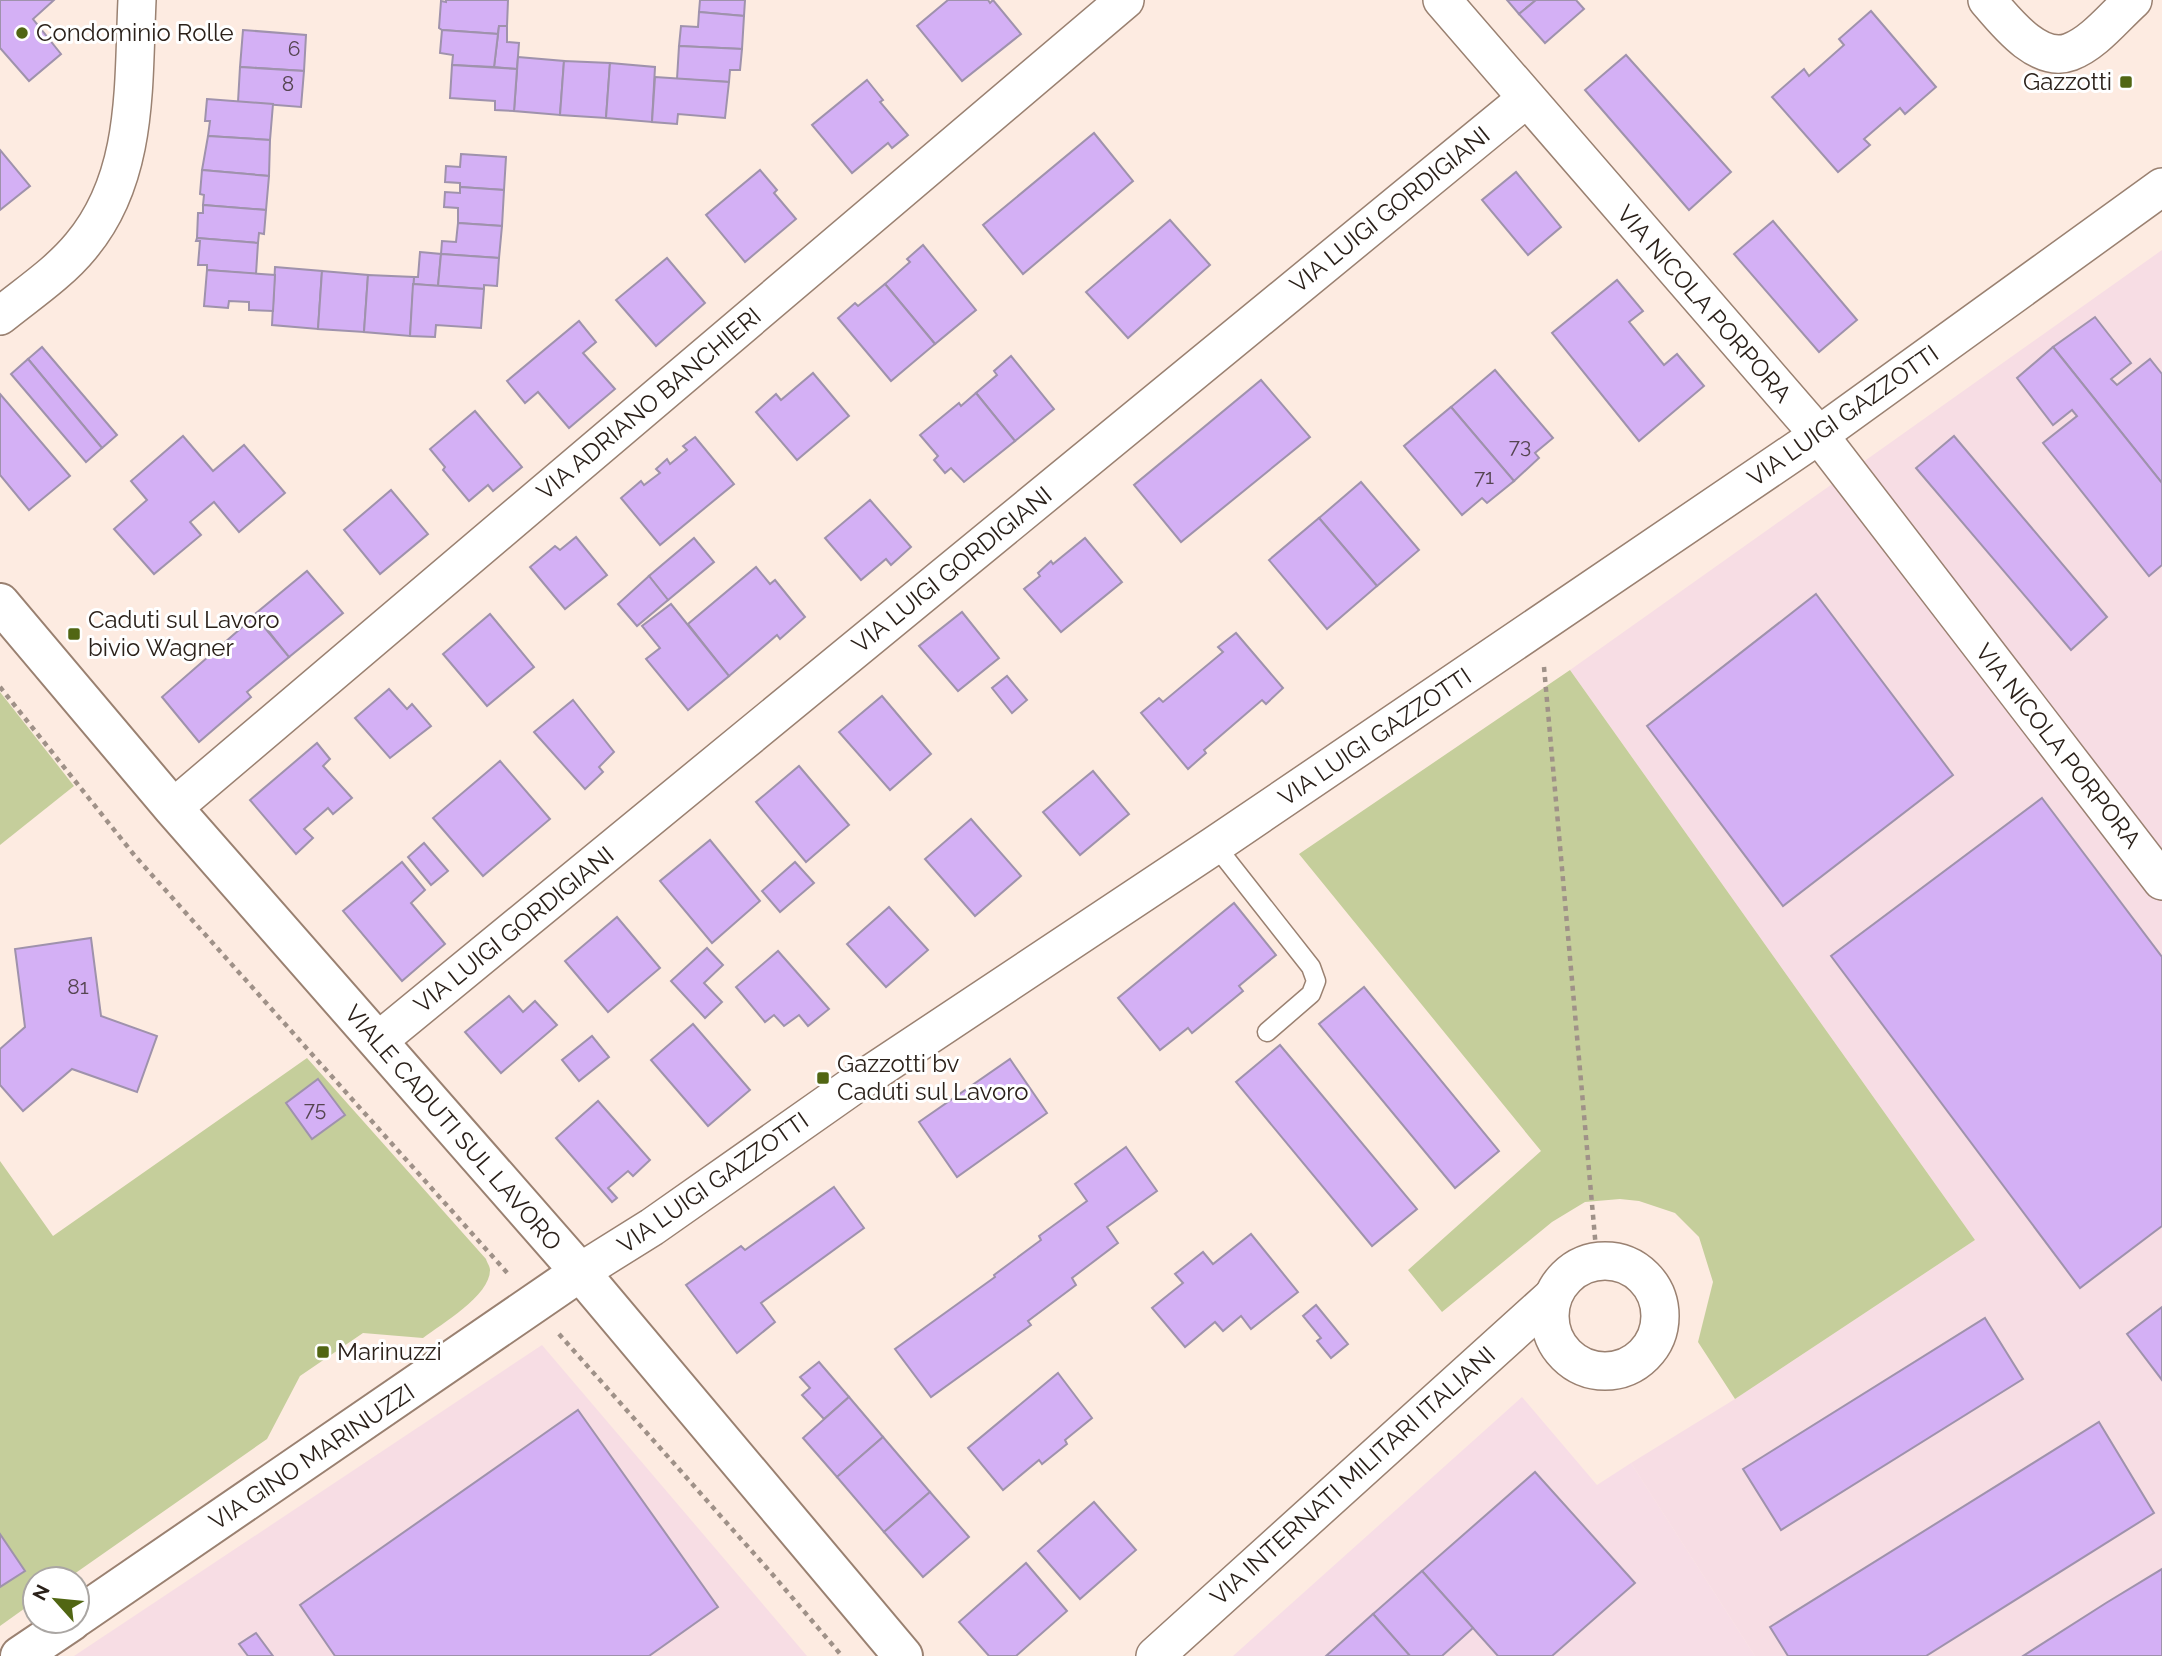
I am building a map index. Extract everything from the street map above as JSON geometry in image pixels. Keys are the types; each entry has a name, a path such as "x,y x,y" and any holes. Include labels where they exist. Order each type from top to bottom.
{"street":[{"path":"0,316 59,268 81,246 96,225 117,183 126,156 132,119 137,0"},
{"name":"VIA ADRIANO BANCHIERI","path":"173,808 1125,0"},
{"name":"VIA NICOLA PORPORA","path":"1442,0 1819,435 2162,881"},
{"path":"1987,0 2024,39 2044,51 2068,53 2087,42 2133,0"},
{"name":"VIA LUIGI GORDIGIANI","path":"378,1041 1526,99"},
{"name":"VIA LUIGI GAZZOTTI","path":"580,1272 652,1227 865,1077 1215,845 1819,435 2162,179"},
{"name":"VIALE CADUTI SUL LAVORO","path":"0,603 173,808 580,1272 902,1656"},
{"path":"1552,1297 1550,1329 1559,1350 1584,1369 1613,1372 1636,1364 1657,1338 1661,1309 1655,1288 1634,1267 1597,1260"},
{"name":"VIA INTERNATI MILITARI ITALIANI","path":"1155,1656 1552,1297 1564,1276 1597,1260"},
{"name":"VIA GINO MARINUZZI","path":"91,1607 580,1272"},
{"path":"20,1656 51,1635"}],"lane":[{"path":"1215,845 1311,967 1316,981 1311,994 1267,1032"}],"path":[{"path":"1541,624 1597,1260"},
{"path":"0,687 135,856 842,1656"}],"shaded area":[{"path":"2162,250 2162,1656 1755,1656 1631,1463 1735,1399 1975,1240 1570,670"},
{"path":"542,1345 807,1656 74,1656"},
{"path":"1522,1397 1597,1485 1631,1463 1755,1656 1233,1656"}],"green space":[{"path":"1570,670 1975,1240 1735,1399 1698,1342 1713,1282 1699,1237 1675,1213 1639,1201 1620,1199 1585,1202 1552,1222 1442,1312 1408,1270 1541,1151 1299,854"},
{"path":"0,692 74,786 0,845"},
{"path":"307,1058 486,1259 490,1270 488,1280 474,1299 423,1338 363,1333 300,1376 267,1439 87,1565 21,1565 21,1611 0,1626 0,1161 53,1236"}],"building":[{"name":"Condominio Rolle","path":"0,0 54,0 33,19 61,54 29,81 0,48"},
{"path":"508,0 507,26 499,26 498,34 442,30 439,28 441,1"},
{"path":"700,0 745,0 744,16 699,12"},
{"path":"948,0 988,0 990,3 993,0 1021,34 962,81 917,26"},
{"path":"1507,0 1536,0 1519,14"},
{"path":"1536,0 1576,0 1584,9 1545,43 1519,14"},
{"path":"1871,11 1936,87 1905,114 1900,108 1864,139 1870,145 1838,172 1772,97 1804,69 1809,76 1844,45 1839,39"},
{"path":"699,12 744,16 742,49 679,46 681,26 698,27"},
{"path":"499,26 507,26 507,42 519,43 517,69 494,67"},
{"path":"243,30 306,35 304,71 240,67"},
{"path":"442,30 498,34 494,67 452,65 453,55 440,53"},
{"path":"679,46 742,49 740,70 730,70 729,82 677,79"},
{"path":"1626,55 1731,172 1689,210 1585,90"},
{"path":"518,57 564,61 560,115 514,111"},
{"path":"564,61 610,63 606,118 560,115"},
{"path":"610,63 655,67 652,122 606,118"},
{"path":"452,65 517,69 514,111 495,110 495,101 450,98"},
{"path":"240,67 304,71 301,107 238,102"},
{"path":"655,77 729,82 725,118 678,114 677,124 652,122"},
{"path":"867,80 883,100 880,102 908,135 892,148 888,143 852,173 812,125"},
{"path":"207,99 273,104 270,140 208,136 210,121 205,121"},
{"path":"1094,133 1133,181 1023,274 983,225"},
{"path":"208,136 270,140 269,176 202,170"},
{"path":"0,150 30,186 0,210"},
{"path":"461,154 506,157 504,190 460,187 460,183 445,182 446,166 460,167"},
{"path":"202,170 269,176 266,210 203,205 204,195 200,194"},
{"path":"760,170 777,190 774,193 796,219 745,262 706,215"},
{"path":"1516,172 1561,227 1528,255 1482,200"},
{"path":"460,187 504,190 502,226 458,223 458,208 444,207 445,192 460,193"},
{"path":"203,205 266,210 264,234 259,233 258,243 197,238 198,213 203,213"},
{"path":"1170,220 1210,265 1128,338 1086,292"},
{"path":"1773,221 1857,320 1819,352 1734,254"},
{"path":"458,223 502,226 499,258 441,254 442,241 456,242"},
{"path":"197,238 258,243 256,274 207,270 207,265 198,265 200,241 196,241"},
{"path":"923,245 976,310 935,344 885,284 910,262 907,259"},
{"path":"420,252 441,254 438,286 413,284 414,277 418,277"},
{"path":"441,254 499,258 497,286 484,285 484,289 438,286"},
{"path":"667,258 705,303 656,346 616,300"},
{"path":"275,267 322,271 318,329 272,325"},
{"path":"207,270 275,275 273,311 249,310 249,302 229,301 228,308 204,306"},
{"path":"322,271 368,275 364,332 318,329"},
{"path":"368,275 414,277 410,336 364,332"},
{"path":"1617,280 1643,311 1629,322 1664,365 1677,354 1704,386 1639,441 1552,333"},
{"path":"413,284 484,289 481,328 436,325 435,337 410,336"},
{"path":"885,284 935,344 891,381 838,318 855,303 858,306"},
{"path":"2095,317 2131,363 2111,379 2117,385 2150,359 2162,374 2162,483 2053,347"},
{"path":"579,321 596,342 583,353 615,389 569,428 538,392 525,403 507,381"},
{"path":"42,347 117,435 102,448 28,359"},
{"path":"2053,347 2162,483 2162,565 2149,576 2043,443 2077,416 2072,410 2053,425 2017,378"},
{"path":"1011,356 1054,409 1015,441 976,393 997,375 994,371"},
{"path":"28,359 102,448 86,462 11,374"},
{"path":"1495,370 1553,438 1535,453 1539,458 1514,481 1451,407"},
{"path":"813,373 849,416 797,460 756,412 776,394 781,400"},
{"path":"1261,380 1310,437 1181,542 1134,485"},
{"path":"976,393 1015,441 964,482 951,468 945,473 934,460 938,456 920,435 959,403 961,406"},
{"path":"0,394 70,476 29,510 0,475"},
{"path":"1451,407 1514,481 1487,503 1482,498 1462,515 1404,446"},
{"path":"475,411 522,467 493,491 488,485 469,501 443,470 445,467 430,449"},
{"path":"183,436 213,471 244,445 285,493 239,532 214,502 190,522 201,535 154,574 114,529 147,500 131,481"},
{"path":"1954,436 2107,617 2071,650 1916,468"},
{"path":"695,437 734,484 660,545 621,498 641,481 644,485 660,473 656,469 667,459 670,464 687,450 683,446"},
{"path":"1361,482 1419,550 1377,586 1319,518"},
{"path":"391,490 428,534 380,574 344,530"},
{"path":"870,500 911,547 891,565 886,559 861,580 825,538"},
{"path":"1319,518 1377,586 1327,629 1269,560"},
{"path":"576,537 607,575 565,609 530,567 555,546 560,550"},
{"path":"694,538 714,562 668,600 649,576"},
{"path":"1085,538 1122,582 1061,632 1024,589 1040,576 1038,573 1051,561 1053,564"},
{"path":"756,567 770,584 775,580 805,617 780,639 777,635 729,676 688,624"},
{"path":"307,571 343,613 289,657 255,614"},
{"path":"649,576 668,600 637,626 618,604"},
{"path":"1816,594 1953,775 1783,906 1647,726"},
{"path":"671,604 729,676 688,710 646,659 660,648 642,626"},
{"path":"962,612 999,658 958,691 919,646"},
{"path":"490,614 534,667 487,706 443,654"},
{"path":"255,616 289,657 247,692 251,697 199,742 162,697"},
{"path":"1236,633 1283,688 1266,704 1262,700 1204,750 1206,753 1188,769 1141,713 1159,698 1163,702 1223,652 1218,647"},
{"path":"1007,676 1027,700 1012,713 992,688"},
{"path":"389,689 407,709 412,704 431,726 390,758 355,718"},
{"path":"882,696 931,754 890,790 839,732"},
{"path":"573,700 614,752 599,767 603,772 585,789 534,732"},
{"path":"317,743 330,759 323,766 352,798 333,814 328,808 304,829 313,838 296,854 250,800"},
{"path":"500,761 550,819 483,876 433,818"},
{"path":"799,766 849,825 806,862 756,802"},
{"path":"1093,771 1129,814 1080,855 1043,812"},
{"path":"2042,798 2162,957 2162,1226 2080,1288 1831,956"},
{"path":"971,819 1021,876 975,916 925,859"},
{"path":"710,840 760,901 712,943 660,881"},
{"path":"424,843 448,871 431,885 408,857"},
{"path":"402,862 425,890 411,903 445,944 402,981 343,911"},
{"path":"795,862 814,883 780,912 762,891"},
{"path":"1234,903 1276,955 1239,986 1243,991 1192,1033 1188,1028 1160,1050 1118,998"},
{"path":"889,907 928,950 886,987 847,944"},
{"path":"617,917 660,968 608,1012 565,961"},
{"path":"91,938 101,1016 157,1036 137,1092 72,1069 23,1111 0,1085 0,1049 25,1027 15,949"},
{"path":"707,948 723,965 704,983 722,1002 705,1018 671,981"},
{"path":"778,951 829,1009 808,1026 799,1015 784,1026 774,1015 765,1022 736,987"},
{"path":"1364,987 1499,1151 1455,1188 1319,1024"},
{"path":"509,996 523,1012 535,1001 557,1025 501,1073 465,1032"},
{"path":"693,1024 750,1090 708,1126 651,1060"},
{"path":"592,1036 609,1057 579,1081 562,1060"},
{"path":"1280,1045 1417,1209 1372,1246 1236,1082"},
{"path":"1010,1059 1047,1113 957,1177 919,1122"},
{"path":"318,1079 345,1115 312,1139 286,1103"},
{"path":"598,1101 650,1160 633,1176 628,1171 608,1188 617,1198 612,1202 556,1138"},
{"path":"1126,1147 1157,1191 1107,1227 1118,1243 1072,1278 1076,1285 1028,1321 1031,1325 931,1397 895,1349 995,1277 994,1275 1041,1240 1039,1236 1087,1201 1075,1184"},
{"path":"834,1187 864,1228 761,1303 775,1322 737,1353 686,1285 741,1246 745,1250"},
{"path":"1251,1234 1298,1292 1251,1329 1241,1316 1223,1331 1215,1322 1185,1347 1152,1308 1183,1283 1175,1274 1203,1252 1213,1264"},
{"path":"1316,1305 1348,1344 1331,1358 1317,1341 1321,1338 1303,1316"},
{"path":"2162,1307 2162,1380 2127,1334"},
{"path":"1985,1318 2023,1379 1781,1530 1743,1469"},
{"path":"819,1362 849,1397 824,1419 802,1395 810,1388 800,1377"},
{"path":"1058,1373 1092,1418 1065,1440 1067,1444 1042,1464 1039,1460 1003,1490 968,1448"},
{"path":"849,1397 883,1437 837,1477 803,1438"},
{"path":"578,1410 718,1607 649,1656 335,1656 300,1605"},
{"path":"2099,1422 2154,1513 1926,1656 1788,1656 1770,1627"},
{"path":"883,1437 930,1492 884,1532 837,1477"},
{"path":"1535,1472 1635,1583 1552,1656 1498,1656 1422,1571"},
{"path":"930,1492 969,1537 923,1577 884,1532"},
{"path":"1094,1502 1136,1550 1080,1599 1038,1551"},
{"path":"0,1534 21,1565 21,1574 0,1587"},
{"path":"1026,1563 1067,1611 1016,1656 989,1656 959,1622"},
{"path":"2162,1569 2162,1656 2023,1656 2106,1603"},
{"path":"1422,1571 1473,1628 1442,1656 1410,1656 1373,1614"},
{"path":"1373,1614 1410,1656 1326,1656"},
{"path":"256,1633 273,1656 248,1656 239,1644"}],"place":[{"name":"Condominio Rolle","path":"22,33"},
{"name":"Gazzotti","path":"2126,82"},
{"name":"Caduti sul Lavoro bivio Wagner","path":"74,634"},
{"name":"Gazzotti bv Caduti sul Lavoro","path":"823,1078"},
{"name":"Marinuzzi","path":"323,1352"}]}
